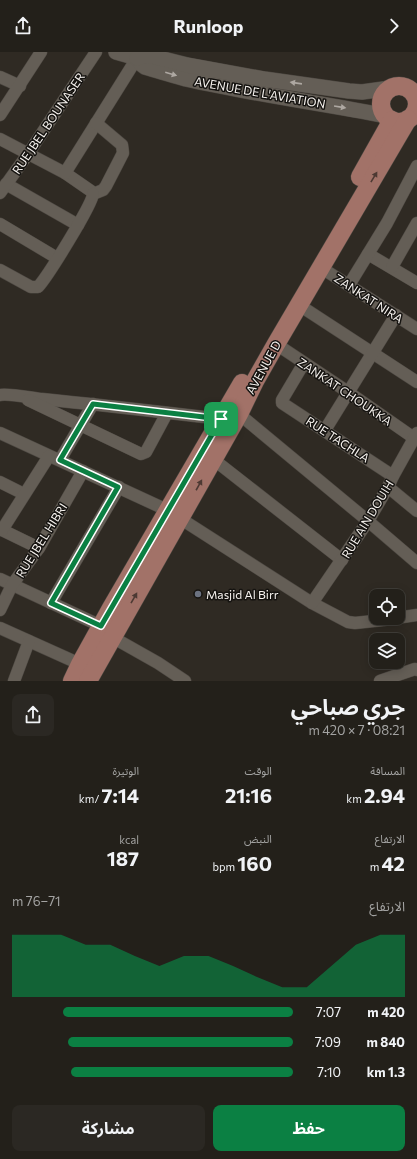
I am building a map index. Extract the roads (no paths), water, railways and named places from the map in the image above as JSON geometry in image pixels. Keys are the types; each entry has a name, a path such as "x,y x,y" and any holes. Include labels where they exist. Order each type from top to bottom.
{"main road":[{"path":"402,86 407,87 416,95 417,106 403,117 382,107 383,96 391,88 402,86"},
{"name":"AVENUE D","path":"174,514 213,459 239,414 255,382 403,117"},
{"name":"AVENUE D","path":"88,681 107,632 174,514 221,419 403,117"},
{"name":"AVENUE D","path":"72,681 80,664 107,632"}],"street":[{"path":"0,115 41,52"},
{"name":"RUE JBEL BOUNASER","path":"3,188 28,154 96,52"},
{"name":"AVENUE DE L'AVIATION","path":"116,52 137,58 147,55 187,65 264,79 349,91 362,92 391,88"},
{"path":"65,173 137,58"},
{"name":"AVENUE DE L'AVIATION","path":"137,58 145,67 184,78 263,94 403,117"},
{"path":"0,77 20,86"},
{"path":"93,194 103,190 106,186 122,153 122,145 96,123"},
{"path":"0,139 65,173 93,194"},
{"path":"349,285 387,223 417,166"},
{"path":"3,188 78,225"},
{"path":"0,270 31,287 36,288 40,286 78,225 92,200 93,194"},
{"path":"392,267 417,223"},
{"path":"0,224 57,258"},
{"path":"368,254 417,283"},
{"name":"ZANKAT NIRA","path":"320,267 417,329"},
{"path":"299,305 417,382"},
{"path":"324,430 396,315"},
{"name":"ZANKAT CHOUKKA","path":"276,344 416,435"},
{"name":"RUE TACHLA","path":"304,363 282,400 282,403 393,476"},
{"path":"0,395 5,394 221,419"},
{"path":"22,397 136,453 142,454 146,452 167,413"},
{"path":"39,548 1,529 24,494 80,426 93,404"},
{"path":"239,414 417,563"},
{"path":"0,433 174,514 312,603 351,622 383,620 417,615"},
{"name":"RUE AIN DOUIH","path":"312,603 368,521 416,435"},
{"path":"213,459 342,560"},
{"name":"RUE JBEL HIBRI","path":"0,610 12,585 39,548 83,471"},
{"path":"0,482 24,494"},
{"path":"51,603 118,487"},
{"path":"388,487 417,511"},
{"path":"0,579 107,632 185,681"},
{"path":"0,628 80,664"},
{"path":"14,681 29,641"},
{"path":"380,681 415,669 417,670"}],"place":[{"name":"Masjid Al Birr","path":"198,594"}]}
